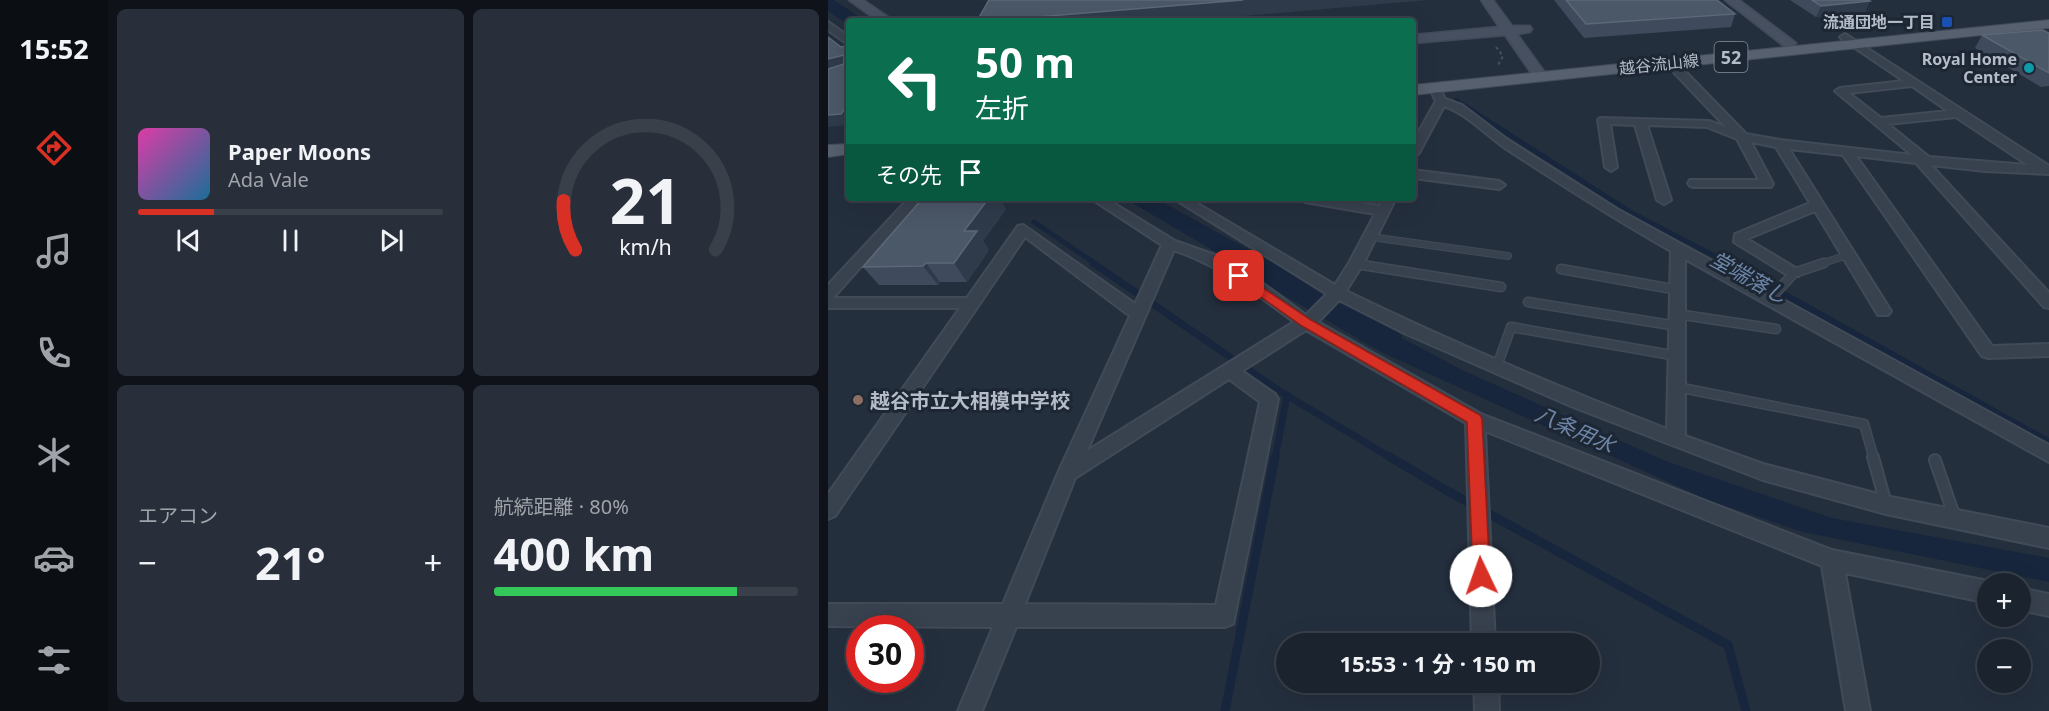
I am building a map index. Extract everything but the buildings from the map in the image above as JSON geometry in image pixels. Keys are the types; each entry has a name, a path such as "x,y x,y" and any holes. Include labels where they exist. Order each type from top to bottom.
{"main road":[{"name":"越谷流山線","path":"1554,67 1671,63 2049,16"},
{"name":"越谷流山線","path":"1416,91 1438,95 1538,73 1554,67 1789,43 1850,41 2028,26 2047,31"},
{"name":"越谷流山線","path":"1416,81 1538,73"},
{"path":"828,140 846,138"},
{"path":"828,151 846,148"}],"street":[{"path":"855,0 882,18"},
{"path":"1487,0 1538,73"},
{"path":"1731,0 1789,43"},
{"path":"1416,39 1508,30 1518,19"},
{"path":"828,26 845,39"},
{"path":"828,40 845,39"},
{"path":"1850,41 2046,170"},
{"path":"1671,63 1742,137 1767,184 1694,183"},
{"path":"1914,83 1840,92 1921,159 2049,303"},
{"path":"1416,146 1438,95 1458,107 1504,142 1612,212 2049,454"},
{"path":"1878,122 1959,113"},
{"path":"1611,167 1604,120 1708,124 1742,137 1780,144 1985,167 2046,170"},
{"path":"1640,121 1664,200"},
{"path":"1780,144 1883,311"},
{"path":"1846,151 1988,352 2049,350"},
{"path":"1416,174 1499,185"},
{"path":"828,294 913,201"},
{"path":"1101,201 1170,244 1210,258 1475,419 1832,560 1977,590"},
{"path":"1184,201 1334,296 1676,440 1763,471 1886,505 2049,538"},
{"path":"1068,473 1311,320 1334,296 1356,264 1387,205 1340,201"},
{"path":"1794,273 1742,243 1740,237 1817,205"},
{"path":"828,510 1023,230 1138,314"},
{"path":"970,711 1068,473 1170,244"},
{"path":"1676,440 1678,247"},
{"path":"828,303 972,303"},
{"path":"828,615 1225,616 1269,399 1230,371"},
{"path":"1475,419 1484,633"},
{"path":"1832,560 1858,711"},
{"path":"2031,601 2049,604"},
{"path":"1486,693 1487,711"}],"lane":[{"path":"1371,237 1508,256"},
{"path":"1771,298 1794,273 1848,255"},
{"path":"1356,264 1501,287"},
{"path":"1561,269 1678,290"},
{"path":"1528,302 1776,329"},
{"path":"1497,366 1511,327 1677,356"},
{"path":"1677,387 1864,424 1886,505"},
{"path":"1935,460 1955,519"}],"water":[{"path":"828,0 834,0 861,18 846,18 846,23 828,11"},
{"path":"1129,201 1160,201 1324,291 1309,307"},
{"path":"1342,306 1462,370 1668,462 1832,518 2049,558 2049,582 2031,578 2031,573 2005,573 1803,532 1710,501 1381,352 1327,318"}],"waterway":[{"name":"堂端落し","path":"1456,100 1480,115"},
{"name":"堂端落し","path":"1477,114 1632,213 1730,264"},
{"path":"1034,222 1096,264"},
{"path":"1093,263 1287,396"},
{"name":"堂端落し","path":"1727,263 2049,442"},
{"name":"八条用水","path":"1270,272 1383,336"},
{"path":"1275,459 1287,396"},
{"path":"1287,396 1393,459"},
{"path":"1225,711 1275,457"},
{"path":"1390,457 1728,645 1746,711"}],"place":[{"name":"流通団地一丁目","path":"1947,22"},
{"name":"Royal Home Center","path":"2029,68"},
{"name":"越谷市立大相模中学校","path":"858,400"}],"route":[{"path":"1239,276 1306,323 1475,419 1481,576"}]}
